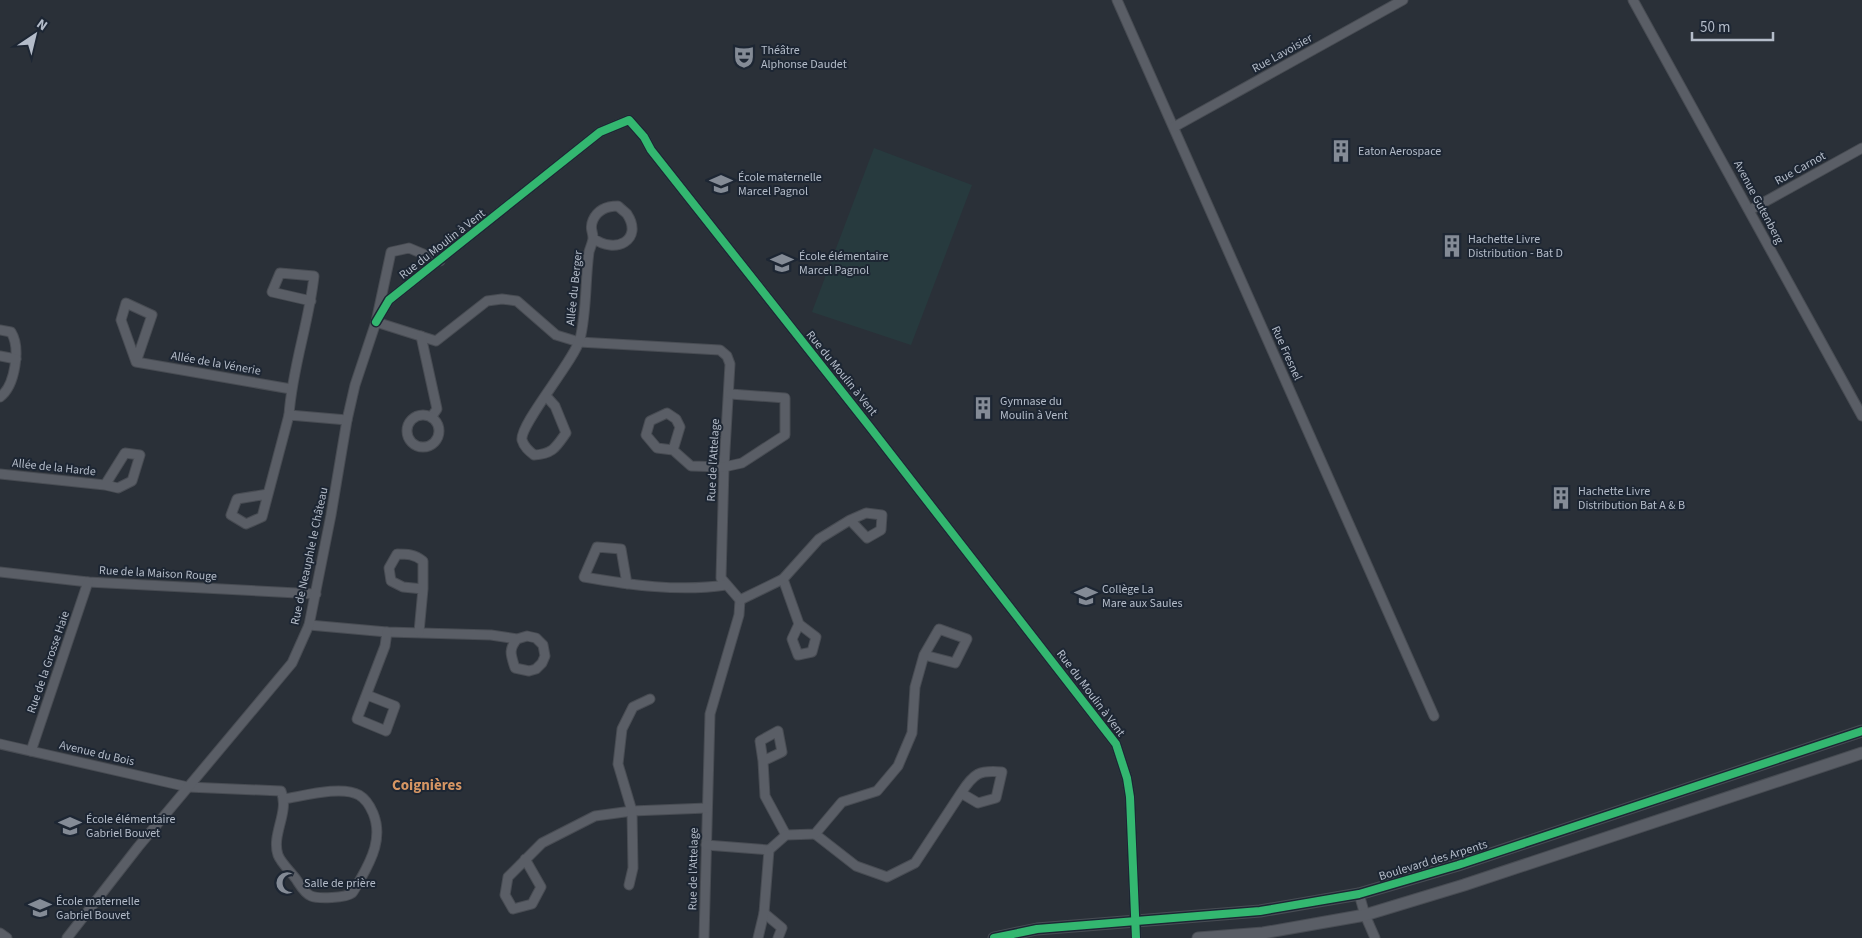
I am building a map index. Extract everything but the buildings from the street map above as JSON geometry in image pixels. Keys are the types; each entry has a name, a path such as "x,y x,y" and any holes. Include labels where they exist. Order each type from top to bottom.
{"street":[{"name":"Rue Fresnel","path":"1117,0 1434,716"},
{"name":"Rue Lavoisier","path":"1174,128 1403,0"},
{"name":"Avenue Gutenberg","path":"1633,0 1862,416"},
{"name":"Rue du Moulin à Vent","path":"376,322 389,300 600,132 629,120 1116,744 1127,778 1130,797 1136,938"},
{"name":"Rue Carnot","path":"1750,210 1862,148"},
{"name":"Allée du Berger","path":"580,342 589,250 593,238 591,230 594,219 600,211 609,206 618,206 627,214 632,227 631,235 624,244 617,246 600,243 593,238"},
{"name":"Rue du Moulin à Vent","path":"390,252 409,248 440,261"},
{"name":"Rue de Neauphle le Château","path":"67,938 99,895 292,663 309,625 347,420 376,322 390,252"},
{"path":"268,494 289,415 291,389 312,301 314,276 280,273 272,292 312,301"},
{"name":"Rue de l'Attelage","path":"376,322 436,341 487,301 502,299 517,301 556,335 580,342 720,350 728,356 730,364 730,394 724,467 722,578 726,585"},
{"path":"126,303 152,315 136,362 121,320 126,303"},
{"path":"0,330 11,332 15,339 16,359 7,392 0,397"},
{"path":"421,336 437,409 432,416"},
{"path":"546,396 556,406 566,433 554,449 546,454 534,455 526,448 522,439 524,428 580,342"},
{"path":"0,356 16,359"},
{"name":"Allée de la Vénerie","path":"136,362 291,389"},
{"path":"673,450 680,427 676,419 667,413 650,421 646,435 657,448 673,450 691,466 724,467 742,463 785,435 786,398 730,394"},
{"path":"289,415 347,420"},
{"name":"Allée de la Harde","path":"0,474 105,485"},
{"path":"627,584 620,549 596,548 584,577 627,584 704,588 726,585 740,600 783,579 819,539 850,520"},
{"path":"419,632 423,589 422,562 417,557 407,554 396,554 389,568 391,581 403,588 423,589"},
{"name":"Rue de la Maison Rouge","path":"0,572 88,582 316,594"},
{"path":"783,579 799,624"},
{"name":"Rue de la Grosse Haie","path":"31,751 88,582"},
{"name":"Rue de l'Attelage","path":"704,938 710,714 739,614 740,600"},
{"path":"309,625 387,632 491,634 517,638"},
{"path":"814,834 842,802 877,791 898,766 912,732 916,687 924,655 939,629 967,639 955,664 924,655"},
{"path":"367,695 395,706 386,731 357,719 385,646 387,632"},
{"path":"629,885 633,868 632,811 618,764 622,729 633,707 650,699"},
{"name":"Boulevard des Arpents","path":"994,938 1037,929 1260,912 1359,894 1458,865 1862,731"},
{"name":"Avenue du Bois","path":"0,744 188,787 272,790 281,792 284,799"},
{"path":"1198,938 1263,933 1364,915 1464,885 1862,754"},
{"path":"763,761 765,796 786,835"},
{"path":"758,938 764,912 769,850 786,835 814,834 856,866 887,877 915,863 961,793 970,780 984,771 1002,772 996,798 978,803 961,793"},
{"path":"331,792 349,792 360,795 369,805 376,821 377,841 372,859 351,894 318,898 311,896 304,891 278,855 277,836 282,818 284,799 331,792"},
{"path":"525,859 541,887 532,904 513,909 505,895 508,877 525,859 542,843 595,816 632,811 707,808"},
{"path":"706,844 769,850"},
{"path":"1359,894 1364,915 1375,938"},
{"path":"764,912 782,928 778,938"},
{"path":"0,933 7,938"}],"green space":[{"path":"874,148 972,185 911,345 812,312"}],"cycle path":[{"path":"376,322 389,300 600,132 629,120 1116,744 1127,778 1130,797 1136,938"},
{"path":"994,938 1037,929 1260,911 1359,894 1458,865 1862,731"}],"place":[{"name":"Théâtre Alphonse Daudet","path":"744,57"},
{"name":"Eaton Aerospace","path":"1341,151"},
{"name":"École maternelle Marcel Pagnol","path":"721,184"},
{"name":"Hachette Livre Distribution - Bat D","path":"1452,246"},
{"name":"École élémentaire Marcel Pagnol","path":"782,263"},
{"name":"Gymnase du Moulin à Vent","path":"983,408"},
{"name":"Hachette Livre Distribution Bat A & B","path":"1561,498"},
{"name":"Collège La Mare aux Saules","path":"1086,596"},
{"name":"École élémentaire Gabriel Bouvet","path":"70,826"},
{"name":"Salle de prière","path":"287,883"},
{"name":"École maternelle Gabriel Bouvet","path":"40,908"}],"district":[{"name":"Coignières","path":"427,785"}]}
